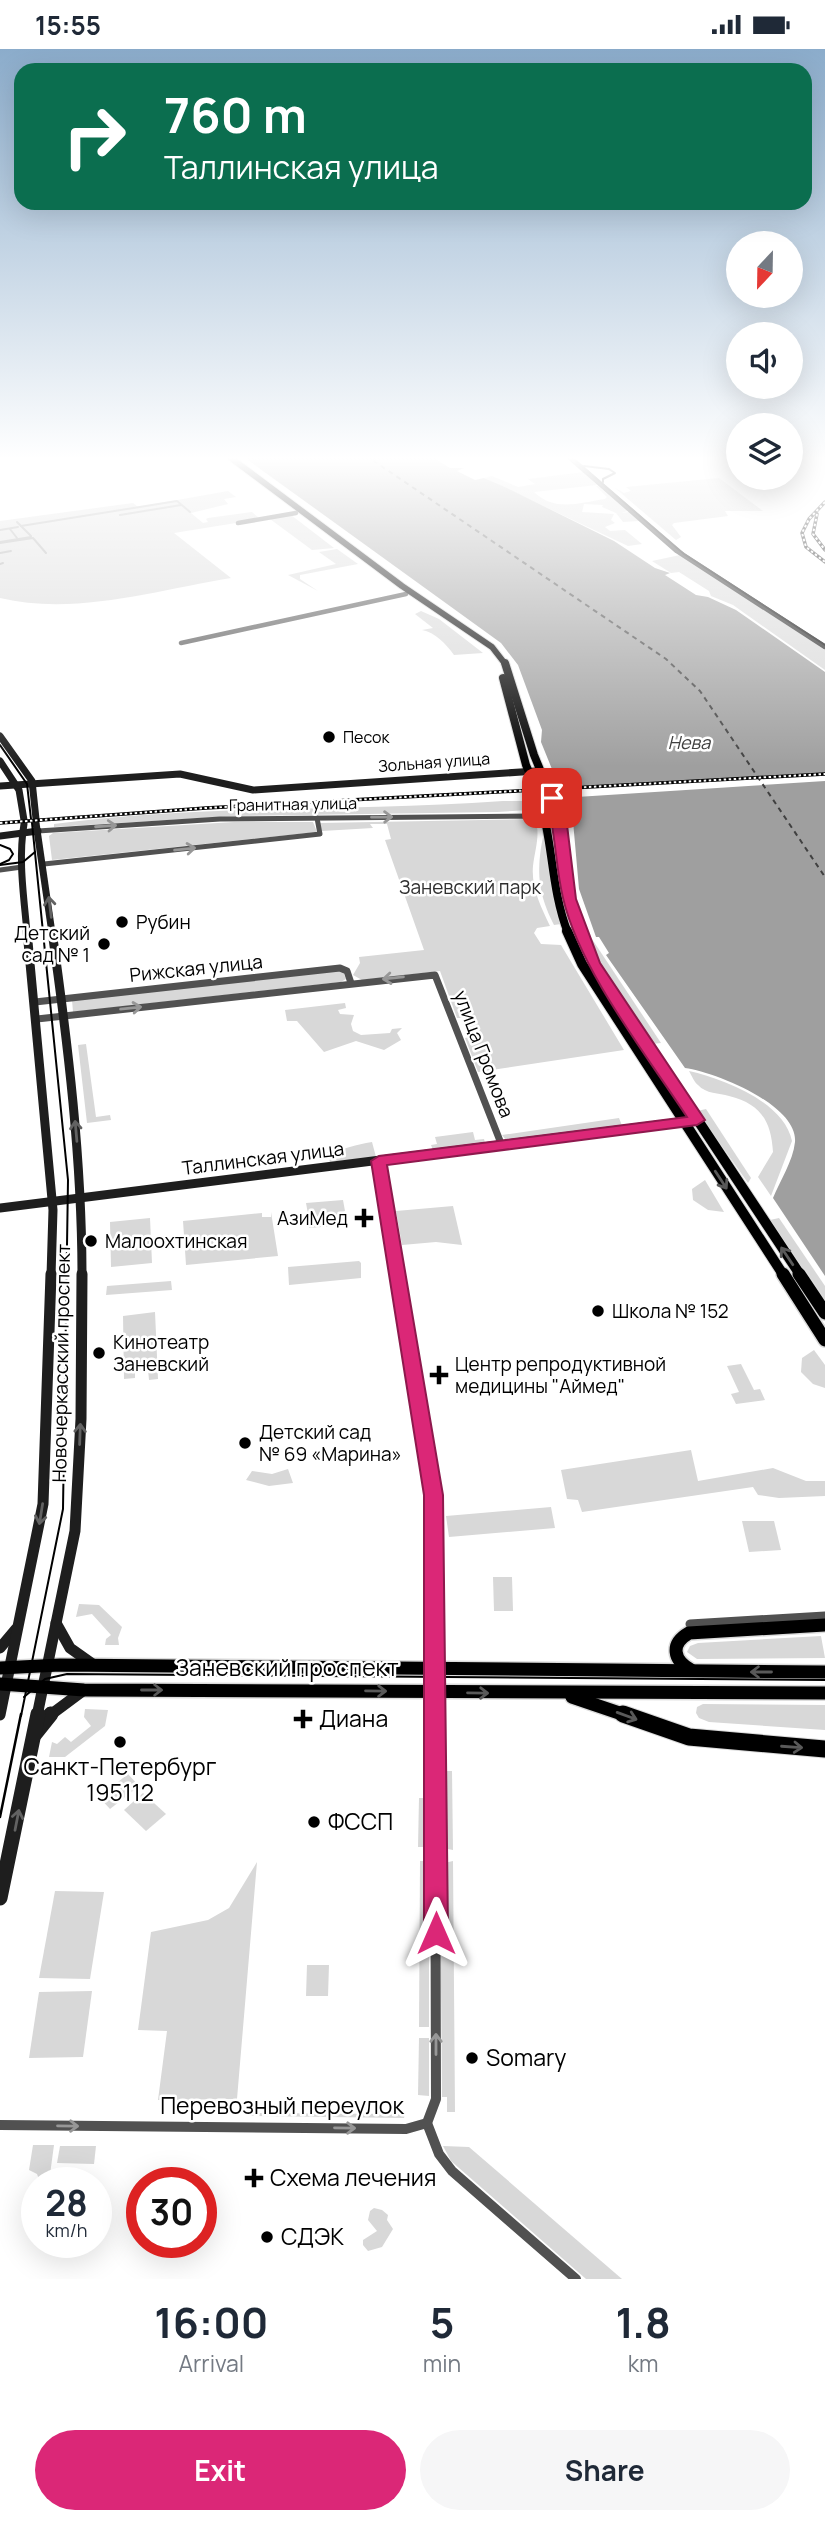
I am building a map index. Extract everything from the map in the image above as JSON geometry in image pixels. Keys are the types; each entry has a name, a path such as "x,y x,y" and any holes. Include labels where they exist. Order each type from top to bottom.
{"main road":[{"path":"359,559 469,635 497,662 528,771 536,789"},
{"path":"366,559 492,647 503,659 561,825 569,899 593,963 825,1313"},
{"path":"689,559 825,647"},
{"path":"697,559 825,641"},
{"path":"0,736 33,782"},
{"path":"0,761 15,783"},
{"name":"Зольная улица","path":"0,785 188,775 231,788 253,790 540,770"},
{"name":"Новочеркасский проспект","path":"0,1898 78,1508 82,1199 64,1015 36,823 33,782"},
{"name":"Новочеркасский проспект","path":"0,1715 5,1668 20,1623 43,1504 53,1202 22,867 24,826 15,783"},
{"path":"540,799 547,823 557,899 565,926 582,964 825,1340"},
{"name":"Гранитная улица","path":"0,835 36,823"},
{"name":"Таллинская улица","path":"0,1208 697,1120"},
{"path":"56,1622 58,1632 69,1646 94,1665"},
{"path":"0,1648 20,1623"},
{"path":"697,1672 678,1662 674,1653 675,1644 680,1637 689,1633 825,1625"},
{"name":"Заневский проспект","path":"5,1668 94,1665 825,1672"},
{"name":"Заневский проспект","path":"3,1685 84,1690 825,1693"},
{"path":"33,1737 46,1719 84,1690"},
{"path":"562,1693 689,1737 825,1749"}],"street":[{"path":"181,643 406,594"},
{"name":"Гранитная улица","path":"36,823 531,816 547,823"},
{"path":"44,864 320,834 317,818"},
{"path":"0,870 22,867"},
{"name":"Рижская улица","path":"35,1002 340,968 347,971 351,983"},
{"name":"Рижская улица","path":"37,1019 435,975"},
{"name":"улица Громова","path":"435,975 502,1146"},
{"path":"379,1161 434,1495 436,2099 427,2123"},
{"path":"690,1624 825,1616"},
{"name":"Перевозный переулок","path":"0,2125 406,2129 427,2123 439,2154 452,2171 576,2279"}],"green space":[{"path":"0,559 207,559 231,578 87,603 28,603 0,598"},
{"path":"329,559 351,559 358,564 300,575 300,579 318,591 288,575 336,564"},
{"path":"686,559 825,650 825,670 733,605 711,596 709,591 679,572 671,573 652,561"},
{"path":"421,611 439,619 483,653 454,655 440,639 422,630 433,628 415,614"},
{"path":"535,801 537,806 530,810 497,812 234,816 54,827 54,824 166,814"},
{"name":"Заневский парк","path":"536,821 538,832 533,866 534,882 537,897 550,926 537,928 534,933 541,944 561,945 624,1050 478,1072 465,1038 470,1037 463,1018 457,1018 440,971 362,980 353,975 360,963 359,957 424,950 385,840 391,839 387,824 370,824 373,828 322,831 319,823"},
{"path":"234,822 313,822 317,832 52,860 49,836 53,833"},
{"path":"545,836 561,924 554,925 540,882 540,861"},
{"path":"586,933 661,1043 652,1044 599,962"},
{"path":"336,970 343,972 346,979 341,982 73,1012 72,1000"},
{"path":"345,1003 346,1008 338,1010 340,1014 354,1015 351,1024 353,1031 361,1035 390,1033 392,1029 402,1028 397,1033 401,1040 384,1050 356,1041 324,1052 297,1021 287,1021 285,1010"},
{"path":"86,1044 96,1117 110,1115 111,1120 87,1123 78,1045"},
{"path":"689,1071 751,1094 787,1127 792,1141 771,1196 758,1177 773,1152 770,1131 762,1115 740,1099 701,1088"},
{"path":"706,1109 751,1178 748,1183 697,1111"},
{"path":"619,1118 623,1128 506,1140 502,1135"},
{"path":"473,1132 475,1140 484,1139 485,1143 433,1150 431,1145 437,1144 435,1137"},
{"path":"372,1142 376,1157 330,1162 327,1152"},
{"path":"705,1180 724,1212 708,1210 693,1200 692,1189"},
{"path":"343,1200 345,1211 340,1214 345,1214 346,1225 309,1228 308,1217 313,1216 308,1214 306,1203"},
{"path":"453,1206 462,1245 436,1242 402,1245 396,1211"},
{"path":"271,1212 278,1256 186,1265 183,1221 262,1213 262,1217 271,1217"},
{"path":"150,1218 152,1263 111,1267 110,1222"},
{"path":"779,1218 825,1286 825,1303 770,1220"},
{"path":"359,1261 361,1278 289,1285 288,1267"},
{"path":"171,1281 172,1290 106,1295 107,1286"},
{"path":"155,1312 158,1379 149,1380 148,1369 135,1370 135,1378 124,1379 123,1316"},
{"path":"814,1350 825,1365 825,1388 813,1384 801,1372 802,1358"},
{"path":"741,1364 754,1390 760,1389 765,1400 736,1404 731,1394 739,1392 727,1366"},
{"path":"691,1450 698,1481 773,1468 806,1481 825,1481 825,1496 779,1498 758,1495 753,1487 582,1512 578,1500 567,1499 561,1470"},
{"path":"288,1469 293,1483 269,1486 246,1480 252,1471 272,1474"},
{"path":"551,1507 555,1528 449,1537 446,1516"},
{"path":"742,1521 774,1521 781,1550 749,1552"},
{"path":"493,1577 512,1577 513,1611 494,1611"},
{"path":"79,1604 99,1605 122,1627 118,1638 119,1645 105,1645 106,1639 111,1635 92,1614 76,1617"},
{"path":"821,1636 825,1658 697,1659 687,1652 690,1646 698,1643"},
{"path":"703,1704 825,1705 825,1730 709,1722 699,1718 696,1713 697,1707"},
{"path":"85,1709 108,1710 105,1726 65,1757 49,1757 52,1742 57,1744 65,1737 71,1742 91,1726 84,1717"},
{"path":"452,1771 453,1850 443,1848 441,1843 440,1774"},
{"path":"128,1774 139,1786 110,1809 99,1797"},
{"path":"143,1793 166,1814 146,1831 124,1810"},
{"path":"419,1798 429,1798 429,1847 418,1847"},
{"path":"420,1861 429,1861 429,2027 419,2027"},
{"path":"453,1861 455,2112 447,2112 447,2097 442,2097 440,1870 444,1863"},
{"path":"257,1862 237,2099 158,2100 167,2031 138,2030 151,1932 208,1920 229,1908"},
{"path":"55,1891 104,1892 90,1979 39,1978"},
{"path":"307,1965 329,1965 328,1996 306,1996"},
{"path":"92,1991 83,2057 29,2058 39,1992"},
{"path":"419,2038 429,2038 429,2096 418,2095"},
{"path":"248,2113 405,2114 404,2118 247,2116"},
{"path":"33,2145 54,2145 51,2167 29,2167"},
{"path":"60,2146 96,2146 94,2164 57,2163"},
{"path":"443,2146 469,2147 622,2279 586,2279 451,2161"},
{"path":"374,2208 388,2215 387,2220 393,2229 382,2247 368,2251 363,2240 377,2231 368,2220 370,2211"}],"water":[{"name":"Нева","path":"385,559 641,559 670,573 665,575 696,595 708,597 736,610 825,672 825,1276 773,1198 794,1149 792,1128 783,1115 752,1093 734,1083 685,1068 606,955 609,953 599,937 596,937 579,889 573,821 541,742 542,730 518,665 501,643"}],"pier":[{"path":"825,773 825,781 561,798 558,788"}],"ferry route":[{"path":"519,559 666,659 700,691 825,877"}],"tram line":[{"path":"692,559 825,645"},
{"path":"0,745 27,784 31,819"},
{"path":"32,823 35,852"},
{"path":"0,845 10,849 13,854 9,860 0,864"},
{"path":"0,865 23,862 35,852"},
{"path":"25,1696 63,1509 68,1180 35,852"},
{"path":"25,1696 45,1679 67,1674 825,1680"},
{"path":"21,1716 25,1696"},
{"path":"0,1817 21,1714"}],"railway":[{"path":"821,559 825,562"},
{"path":"0,823 206,808 825,774"}],"place":[{"name":"Песок","path":"329,737"},
{"name":"Рубин","path":"122,922"},
{"name":"Детский сад № 1","path":"104,944"},
{"name":"АзиМед","path":"364,1218"},
{"name":"Малоохтинская","path":"91,1241"},
{"name":"Школа № 152","path":"598,1311"},
{"name":"Кинотеатр Заневский","path":"99,1353"},
{"name":"Центр репродуктивной медицины \"Аймед\"","path":"439,1375"},
{"name":"Детский сад № 69 «Марина»","path":"245,1443"},
{"name":"Диана","path":"303,1719"},
{"name":"Санкт-Петербург 195112","path":"120,1742"},
{"name":"ФССП","path":"314,1822"},
{"name":"Somary","path":"472,2058"},
{"name":"Схема лечения","path":"254,2178"},
{"name":"СДЭК","path":"267,2237"}],"route":[{"path":"436,1933 434,1495 379,1161 697,1120 593,963 569,899 561,825 552,798"}]}
